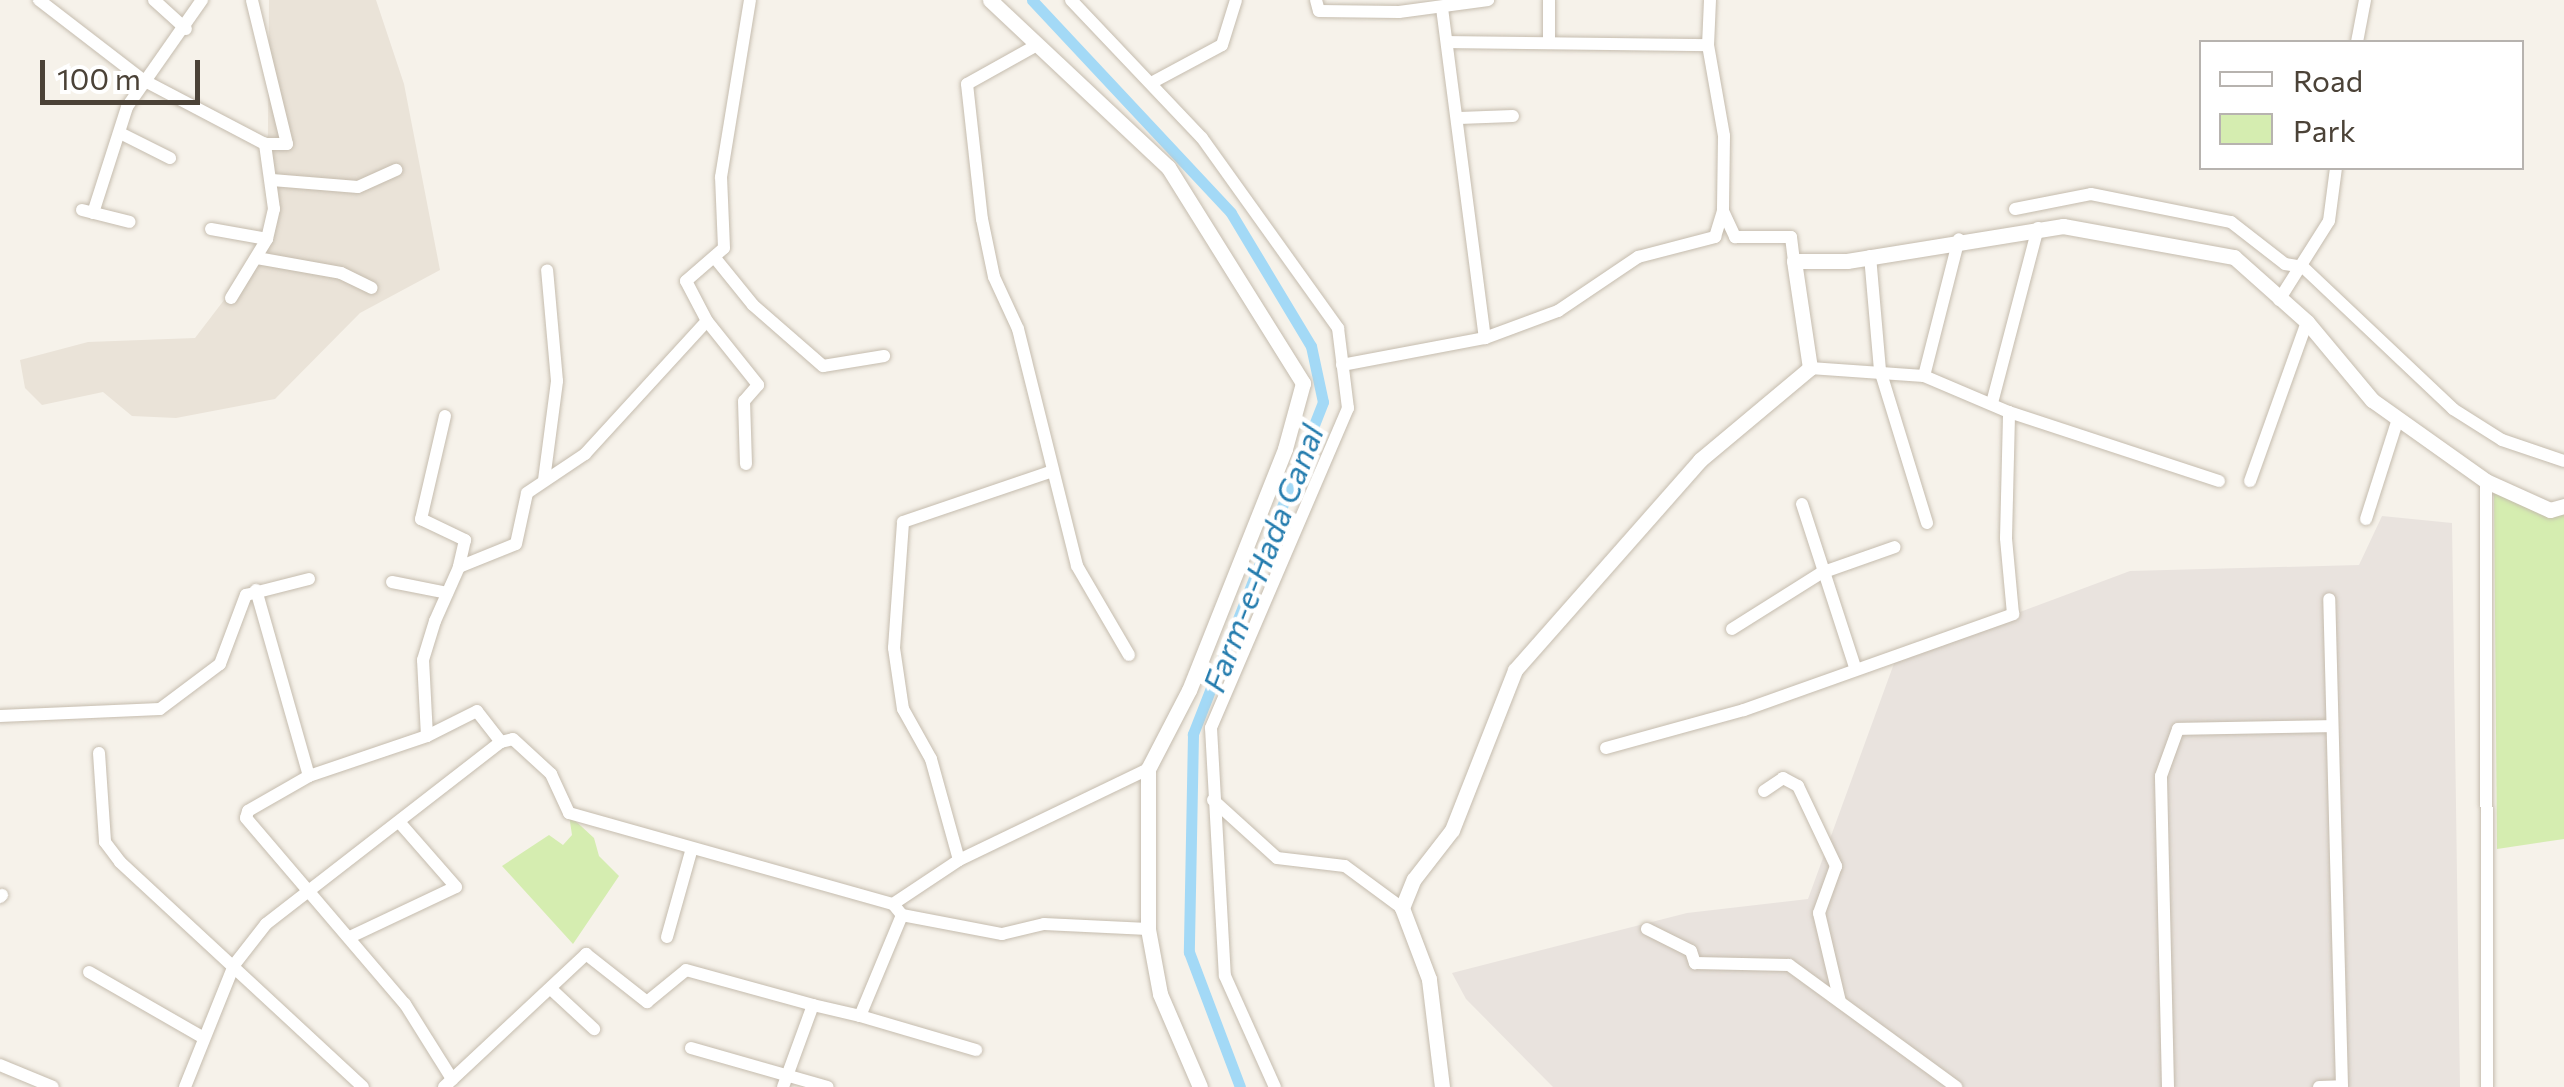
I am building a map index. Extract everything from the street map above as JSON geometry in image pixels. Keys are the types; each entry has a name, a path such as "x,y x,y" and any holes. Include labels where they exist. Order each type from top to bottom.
{"street":[{"path":"39,0 143,80 265,144 287,144 252,0"},
{"path":"154,0 186,29"},
{"path":"130,222 87,211 143,80 186,29 202,0"},
{"path":"746,464 744,401 758,386 707,322 686,281 724,248 721,178 750,0"},
{"path":"990,0 1168,167 1303,383 1286,450 1189,690 1148,769 1148,928 1160,994 1200,1087"},
{"path":"1071,0 1154,82 1338,328 1348,408 1304,526 1211,728 1226,976 1274,1087"},
{"path":"1154,82 1222,46 1237,0"},
{"path":"1316,0 1320,12 1442,8 1488,0"},
{"path":"1549,40 1550,0"},
{"path":"1342,365 1485,338 1558,311 1638,257 1715,237 1724,211 1724,136 1708,45 1710,0"},
{"path":"2357,40 2365,0"},
{"path":"1442,8 1460,118 1485,338"},
{"path":"1450,42 1549,40 1708,45"},
{"path":"1037,45 967,84 994,277 1018,329 1050,472 1078,566 1129,655"},
{"path":"1460,118 1513,116"},
{"path":"120,132 170,158"},
{"path":"231,298 267,239 272,180 265,144"},
{"path":"272,180 358,187 396,170"},
{"path":"2278,300 2330,221 2336,170"},
{"path":"2015,209 2091,194 2231,222 2285,264 2303,267 2453,410 2502,440 2564,461"},
{"path":"1724,211 1734,237 1791,237 1810,368"},
{"path":"1794,260 1870,256 1959,239 2064,226 2234,258 2306,322 2372,400 2486,482 2550,510 2564,506"},
{"path":"1992,403 2038,228"},
{"path":"212,229 267,239"},
{"path":"1924,376 1959,239"},
{"path":"1870,256 1880,370 1927,523"},
{"path":"257,258 341,273 372,288"},
{"path":"715,258 753,305 823,366 884,356"},
{"path":"544,480 557,381 547,270"},
{"path":"458,567 516,544 527,493 585,454 707,322"},
{"path":"2250,480 2306,322"},
{"path":"1402,908 1414,879 1452,830 1516,670 1700,460 1810,368 1924,376 2009,412 2219,480"},
{"path":"1606,748 1744,710 2013,614 2006,538 2009,412"},
{"path":"428,736 423,660 465,540 422,520 446,416"},
{"path":"2366,519 2398,419"},
{"path":"959,860 931,759 903,709 894,648 902,522 1050,472"},
{"path":"2486,482 2488,1087"},
{"path":"1802,504 1821,572 1856,667"},
{"path":"1732,629 1821,572 1894,548"},
{"path":"0,716 160,709 220,664 246,596 256,590 309,579"},
{"path":"392,582 448,593"},
{"path":"256,590 309,776"},
{"path":"2318,1087 2342,1086 2329,599"},
{"path":"501,742 476,712 428,736 309,776 248,811 246,818 404,1004 448,1083 586,954 646,1002 686,970 976,1050"},
{"path":"2168,1087 2161,776 2178,729 2330,726"},
{"path":"184,1087 234,965 266,924 501,742 512,739 551,774 569,813 897,909 1002,934 1044,924 1148,928"},
{"path":"99,752 104,842 363,1087"},
{"path":"860,1016 897,909 959,860 1148,769"},
{"path":"1764,791 1783,778 1798,786 1836,866 1819,913 1840,1002"},
{"path":"1213,800 1277,858 1345,866 1402,908 1429,979 1442,1087"},
{"path":"350,937 456,886 400,824"},
{"path":"667,937 692,848"},
{"path":"1647,929 1691,950 1695,963 1788,965 1956,1087"},
{"path":"89,972 202,1038"},
{"path":"551,990 594,1029"},
{"path":"786,1081 814,1006"},
{"path":"691,1048 786,1081 828,1087"},
{"path":"0,1065 53,1087"}],"shaded area":[{"path":"269,0 376,0 404,84 440,270 360,313 275,399 176,418 132,416 103,392 42,405 25,388 20,360 88,342 195,338 267,244"},
{"path":"2382,516 2452,523 2460,1087 1553,1087 1466,999 1452,973 1687,913 1808,899 1896,658 2130,571 2359,565"}],"green space":[{"path":"2494,493 2564,515 2564,839 2497,849"},
{"path":"569,815 594,838 599,856 619,876 573,944 502,866 549,835 563,845 572,835"}],"waterway":[{"name":"Farm-e-Hada Canal","path":"1032,0 1231,213 1311,346 1323,402 1193,734 1189,952 1240,1087"}]}
